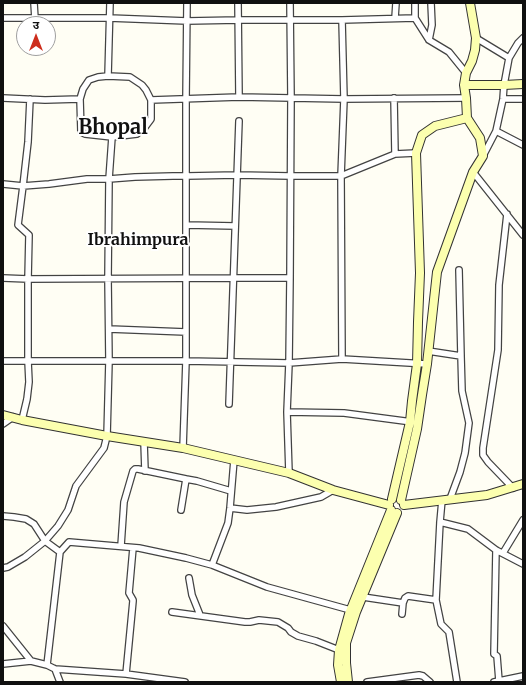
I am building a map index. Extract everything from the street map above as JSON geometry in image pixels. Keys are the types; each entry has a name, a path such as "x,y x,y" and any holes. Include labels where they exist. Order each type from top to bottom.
{"street":[{"path":"34,3 35,16"},
{"path":"108,76 110,3"},
{"path":"183,448 186,361 187,3"},
{"path":"238,3 239,97"},
{"path":"289,473 287,412 290,278 290,3"},
{"path":"395,18 396,3"},
{"path":"416,3 415,18 429,40 449,52 466,73"},
{"path":"429,40 432,25 431,3"},
{"path":"470,3 476,38 475,50 472,61 466,73 464,85 467,118 480,138 483,156"},
{"path":"3,18 16,18"},
{"path":"56,19 109,18 187,21 415,18"},
{"path":"342,20 344,99 341,176 342,359"},
{"path":"476,38 509,58"},
{"path":"348,682 346,643 354,611 363,597 392,507 414,422 427,364 437,272 473,172 496,131 503,99 509,58 518,43 523,38"},
{"path":"108,76 130,77 142,85 146,90 151,100 151,119 137,134 112,137 85,134 81,132 80,99 83,89 89,80 108,76"},
{"path":"464,85 523,84"},
{"path":"151,100 239,97 344,99 466,98"},
{"path":"3,98 45,100 80,99"},
{"path":"394,98 395,154"},
{"path":"22,420 28,399 29,382 29,235 18,225 28,142 30,99"},
{"path":"503,99 523,99"},
{"path":"3,415 107,436 183,448 289,473 333,490 392,507 399,513 403,510 414,422 412,401 417,364 420,273 416,153 422,135 435,126 467,118"},
{"path":"229,404 239,121"},
{"path":"496,131 523,145"},
{"path":"3,568 8,567 25,557 45,541 58,526 68,510 76,486 104,448 107,436 109,361 109,179 112,137"},
{"path":"3,184 23,186 87,179 135,177 237,175 341,176 395,154 416,153"},
{"path":"473,172 523,235"},
{"path":"507,214 499,285 498,350 483,455 513,488"},
{"path":"186,225 235,226"},
{"path":"457,682 449,632 441,624 436,600 440,522 446,500 460,472 465,453 469,423 462,391 459,270"},
{"path":"3,278 290,278"},
{"path":"418,322 431,323"},
{"path":"109,329 186,332"},
{"path":"428,351 461,356"},
{"path":"3,361 186,361 289,363 342,359 427,364"},
{"path":"287,412 344,413 414,422"},
{"path":"3,424 13,417"},
{"path":"144,442 145,471"},
{"path":"212,565 228,523 234,460"},
{"path":"121,546 124,502 134,469 197,481 231,492"},
{"path":"181,510 186,479"},
{"path":"341,682 338,665 339,650 396,498 403,503 446,500 487,495 523,484"},
{"path":"230,508 247,510 276,507 321,497 333,490"},
{"path":"3,516 26,519 34,524 45,541 60,552"},
{"path":"503,553 523,520"},
{"path":"440,522 468,530 496,550 523,564"},
{"path":"46,665 60,552 69,542 140,548 186,558 212,565 267,587 354,611"},
{"path":"126,674 133,601 128,593 133,548"},
{"path":"496,550 494,654 497,656 496,681 523,676"},
{"path":"189,578 192,596 200,615"},
{"path":"402,614 403,602 408,596 436,600"},
{"path":"363,597 403,602"},
{"path":"172,612 245,622 259,620 278,622 298,636 339,650"},
{"path":"3,626 31,661"},
{"path":"3,664 31,661 55,669 126,674 185,682"},
{"path":"55,669 60,682"},
{"path":"366,682 419,675 423,676 430,682"}],"district":[{"name":"Bhopal","path":"113,128"},
{"name":"Ibrahimpura","path":"138,240"}]}
